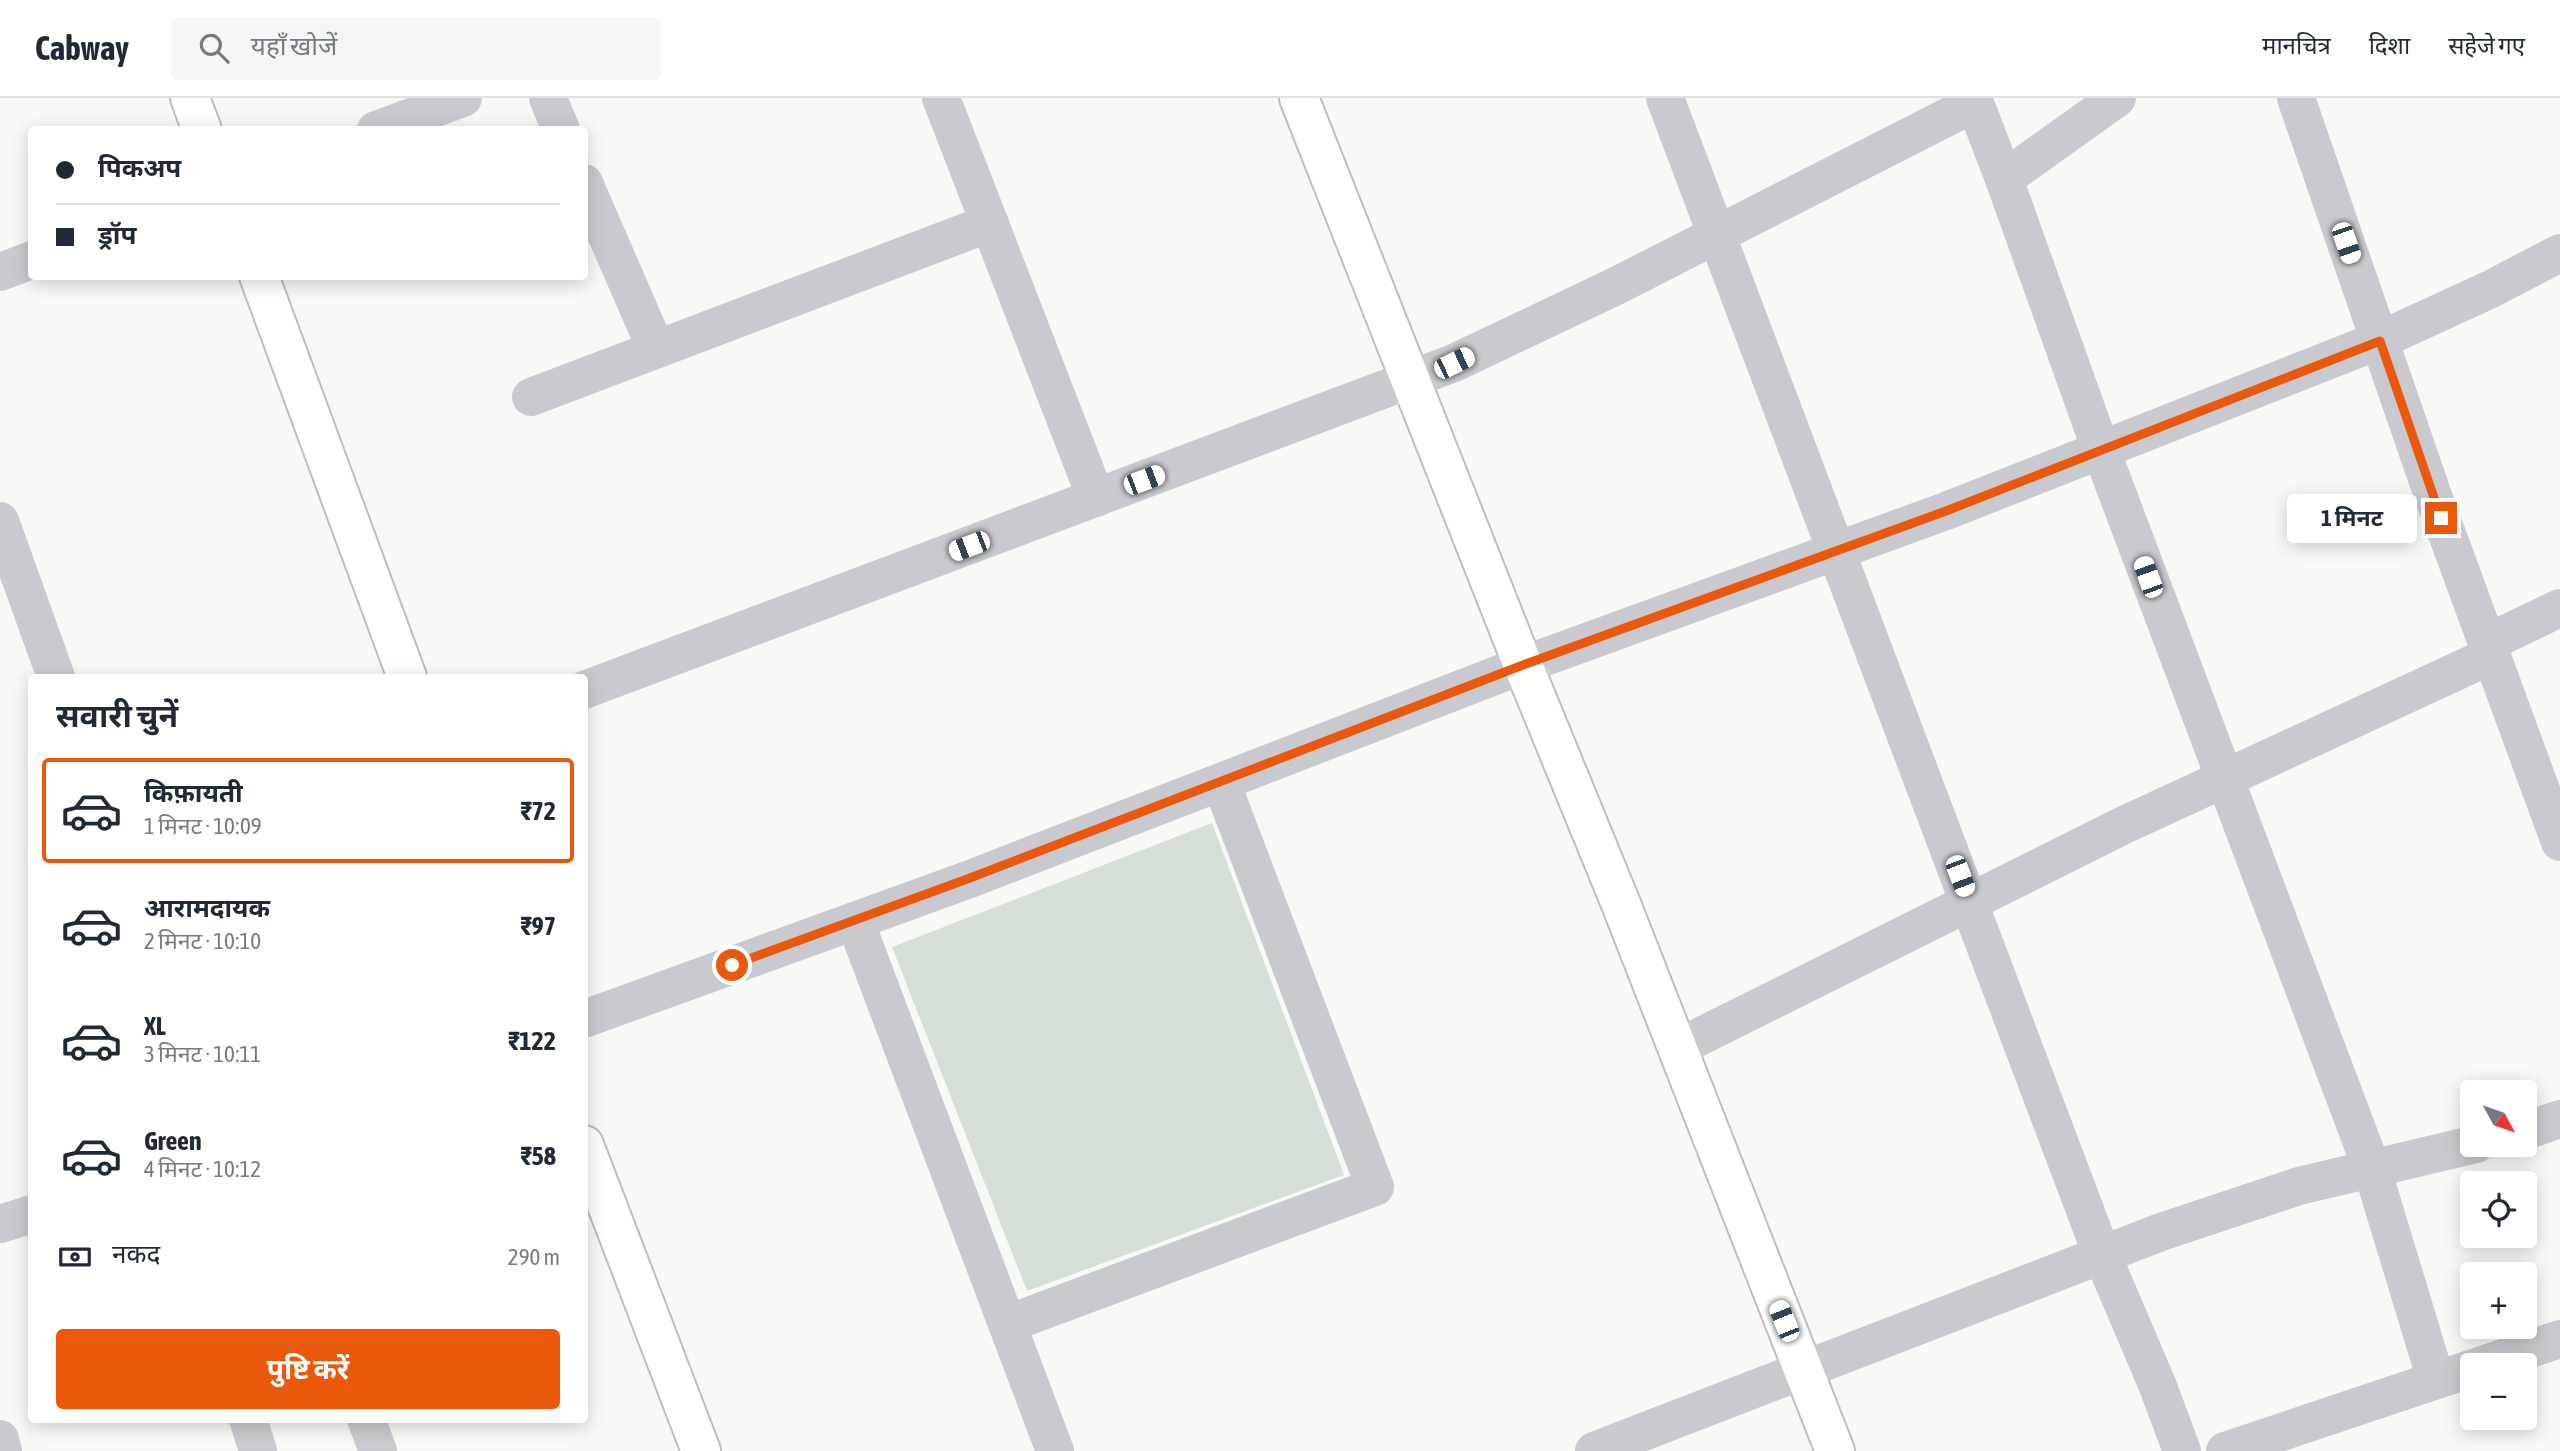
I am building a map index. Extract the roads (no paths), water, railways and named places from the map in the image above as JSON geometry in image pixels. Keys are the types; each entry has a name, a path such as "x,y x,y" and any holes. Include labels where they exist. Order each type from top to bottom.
{"street":[{"path":"190,98 200,126"},
{"path":"387,126 463,98"},
{"path":"548,98 559,126"},
{"path":"941,98 1096,498"},
{"path":"1299,98 1835,1451"},
{"path":"1665,98 2102,1255 2157,1384 2182,1451"},
{"path":"2004,179 2117,98"},
{"path":"2296,98 2489,649 2560,842"},
{"path":"588,688 1454,363 1616,286 1974,100 2101,450 2372,1169 2436,1380"},
{"path":"588,192 656,349"},
{"path":"531,397 990,223"},
{"path":"588,1018 855,921 1523,665 1837,551 2101,450 2380,341 2560,253"},
{"path":"0,272 28,262"},
{"path":"260,280 406,674"},
{"path":"0,520 13,596 54,674"},
{"path":"1677,1048 2124,825 2489,649 2560,608"},
{"path":"1007,1324 1375,1187 1221,782"},
{"path":"855,921 1055,1451"},
{"path":"2538,1127 2560,1119"},
{"path":"1594,1451 2161,1232 2299,1186 2460,1148"},
{"path":"588,1155 701,1451"},
{"path":"0,1224 28,1215"},
{"path":"2518,1353 2560,1339"},
{"path":"2225,1451 2460,1372"},
{"path":"249,1423 258,1451"},
{"path":"368,1423 378,1451"},
{"path":"0,1440 3,1451"}]}
